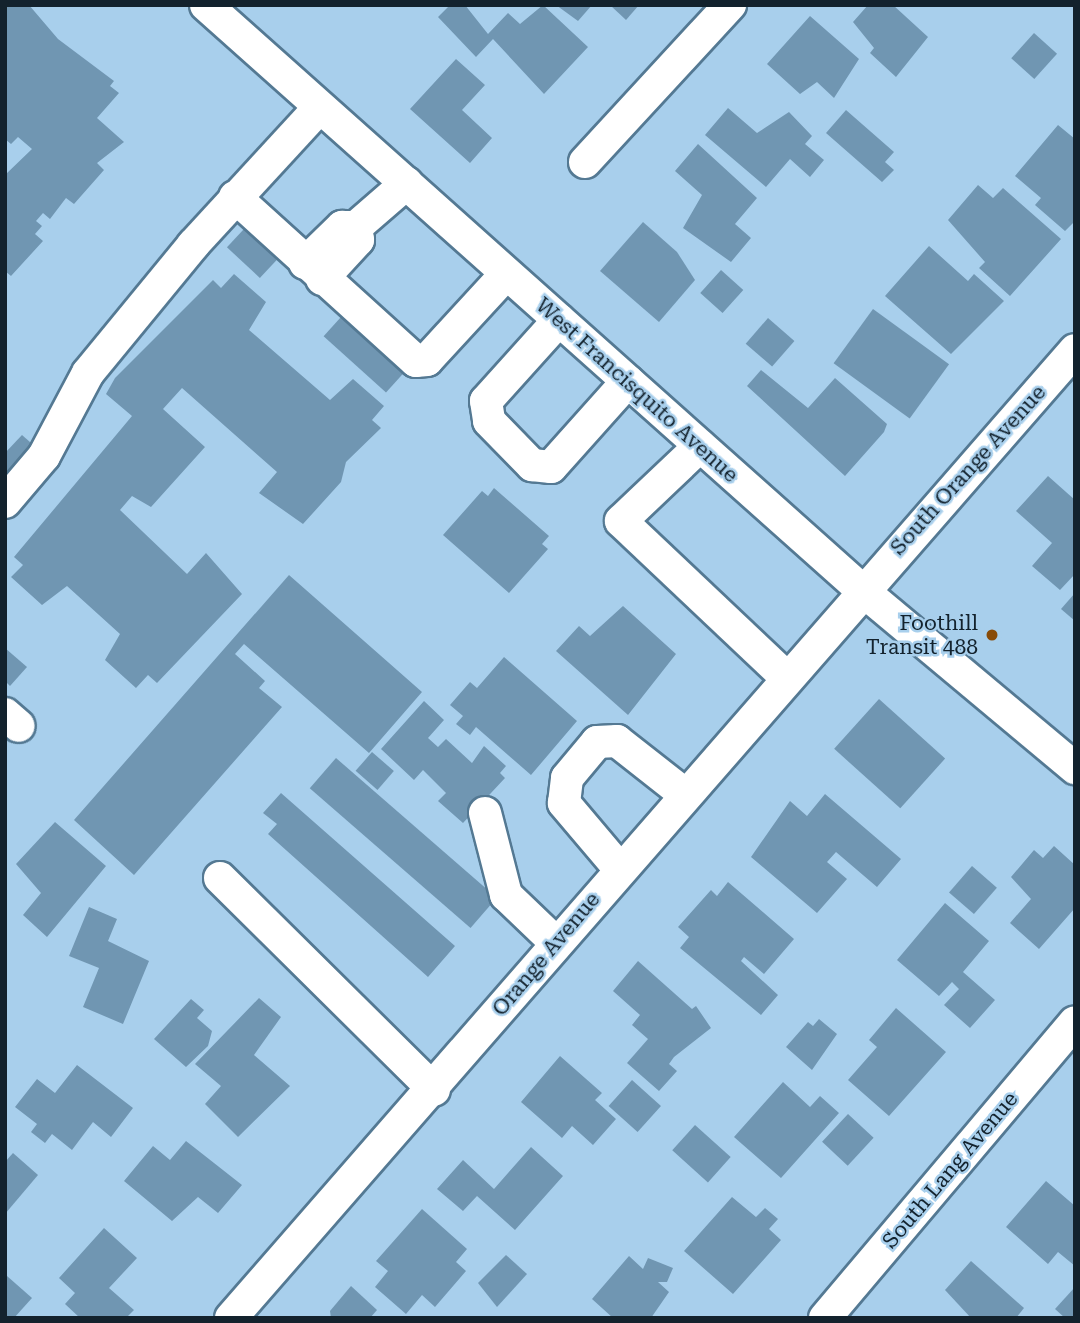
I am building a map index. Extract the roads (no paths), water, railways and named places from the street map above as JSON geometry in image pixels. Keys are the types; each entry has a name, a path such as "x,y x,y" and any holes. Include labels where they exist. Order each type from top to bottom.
{"street":[{"name":"West Francisquito Avenue","path":"206,5 862,590 1075,768"},
{"path":"585,162 730,5"},
{"path":"5,502 44,456 88,373 235,197 320,108"},
{"path":"314,271 342,226 356,227 407,183"},
{"path":"235,197 416,361 427,360 506,274"},
{"path":"559,320 486,401 489,421 532,465 551,467 628,382"},
{"name":"South Orange Avenue","path":"862,590 1075,350"},
{"path":"700,446 621,521 785,677"},
{"name":"Orange Avenue","path":"230,1318 434,1090 618,867 862,590"},
{"path":"618,867 564,803 567,778 597,742 617,741 683,793"},
{"path":"485,813 506,895 555,942"},
{"path":"220,878 434,1090"},
{"name":"South Lang Avenue","path":"825,1318 1075,1022"}],"place":[{"name":"Foothill Transit 488","path":"992,635"}]}
